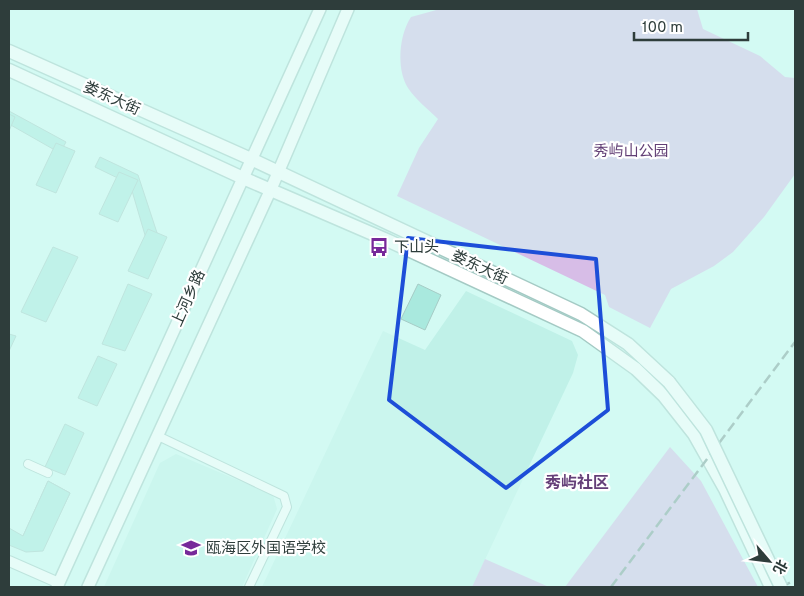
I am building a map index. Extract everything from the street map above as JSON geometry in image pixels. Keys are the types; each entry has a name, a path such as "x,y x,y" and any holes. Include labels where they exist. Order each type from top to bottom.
{"main road":[{"name":"上河乡路","path":"58,585 320,9"},
{"name":"上河乡路","path":"88,587 271,189 348,9"},
{"name":"娄东大街","path":"9,51 251,160 581,314 628,344 669,382 706,430 781,587"},
{"name":"娄东大街","path":"9,70 242,178 271,189 583,331 636,369 664,396 694,434 724,490 770,587"}],"street":[{"path":"158,436 284,496 287,506 250,587"},
{"path":"28,464 48,473"},
{"path":"9,561 58,585"}],"highlighted area":[{"path":"408,238 596,259 608,410 506,488 389,400"}],"shaded area":[{"path":"466,291 572,341 578,355 573,373 472,587 262,587 383,331 425,350"},
{"name":"瓯海区外国语学校","path":"176,454 273,495 277,509 242,587 104,587 160,463"}],"green space":[{"name":"秀屿山公园","path":"440,9 697,9 703,29 760,56 785,77 795,78 795,174 764,217 733,252 714,266 671,289 650,328 609,307 605,295 397,196 419,148 438,119 414,96 404,80 401,52 404,33 411,17"},
{"path":"670,447 701,481 758,587 565,587"},
{"path":"485,559 549,587 472,587"}],"building":[{"path":"9,111 66,142 60,153 9,124"},
{"path":"9,114 15,117 9,131"},
{"path":"56,143 75,151 56,193 36,185"},
{"path":"100,157 138,175 162,248 150,252 130,184 95,167"},
{"path":"119,172 138,180 118,222 99,214"},
{"path":"148,229 167,237 148,279 128,271"},
{"path":"53,247 78,257 46,322 21,312"},
{"path":"128,284 152,294 125,351 102,344"},
{"path":"418,284 441,295 425,330 401,319"},
{"path":"9,334 16,336 9,351"},
{"path":"98,356 117,364 97,406 78,398"},
{"path":"65,424 84,433 65,475 45,467"},
{"path":"48,481 70,493 45,545 23,536"},
{"path":"48,481 70,493 43,551 26,552 9,545 9,528 23,536"}],"railway":[{"path":"611,587 795,342"},
{"path":"781,587 795,580"}],"place":[{"name":"下山头","path":"379,247"},
{"name":"瓯海区外国语学校","path":"191,548"}],"district":[{"name":"秀屿社区","path":"577,482"}]}
